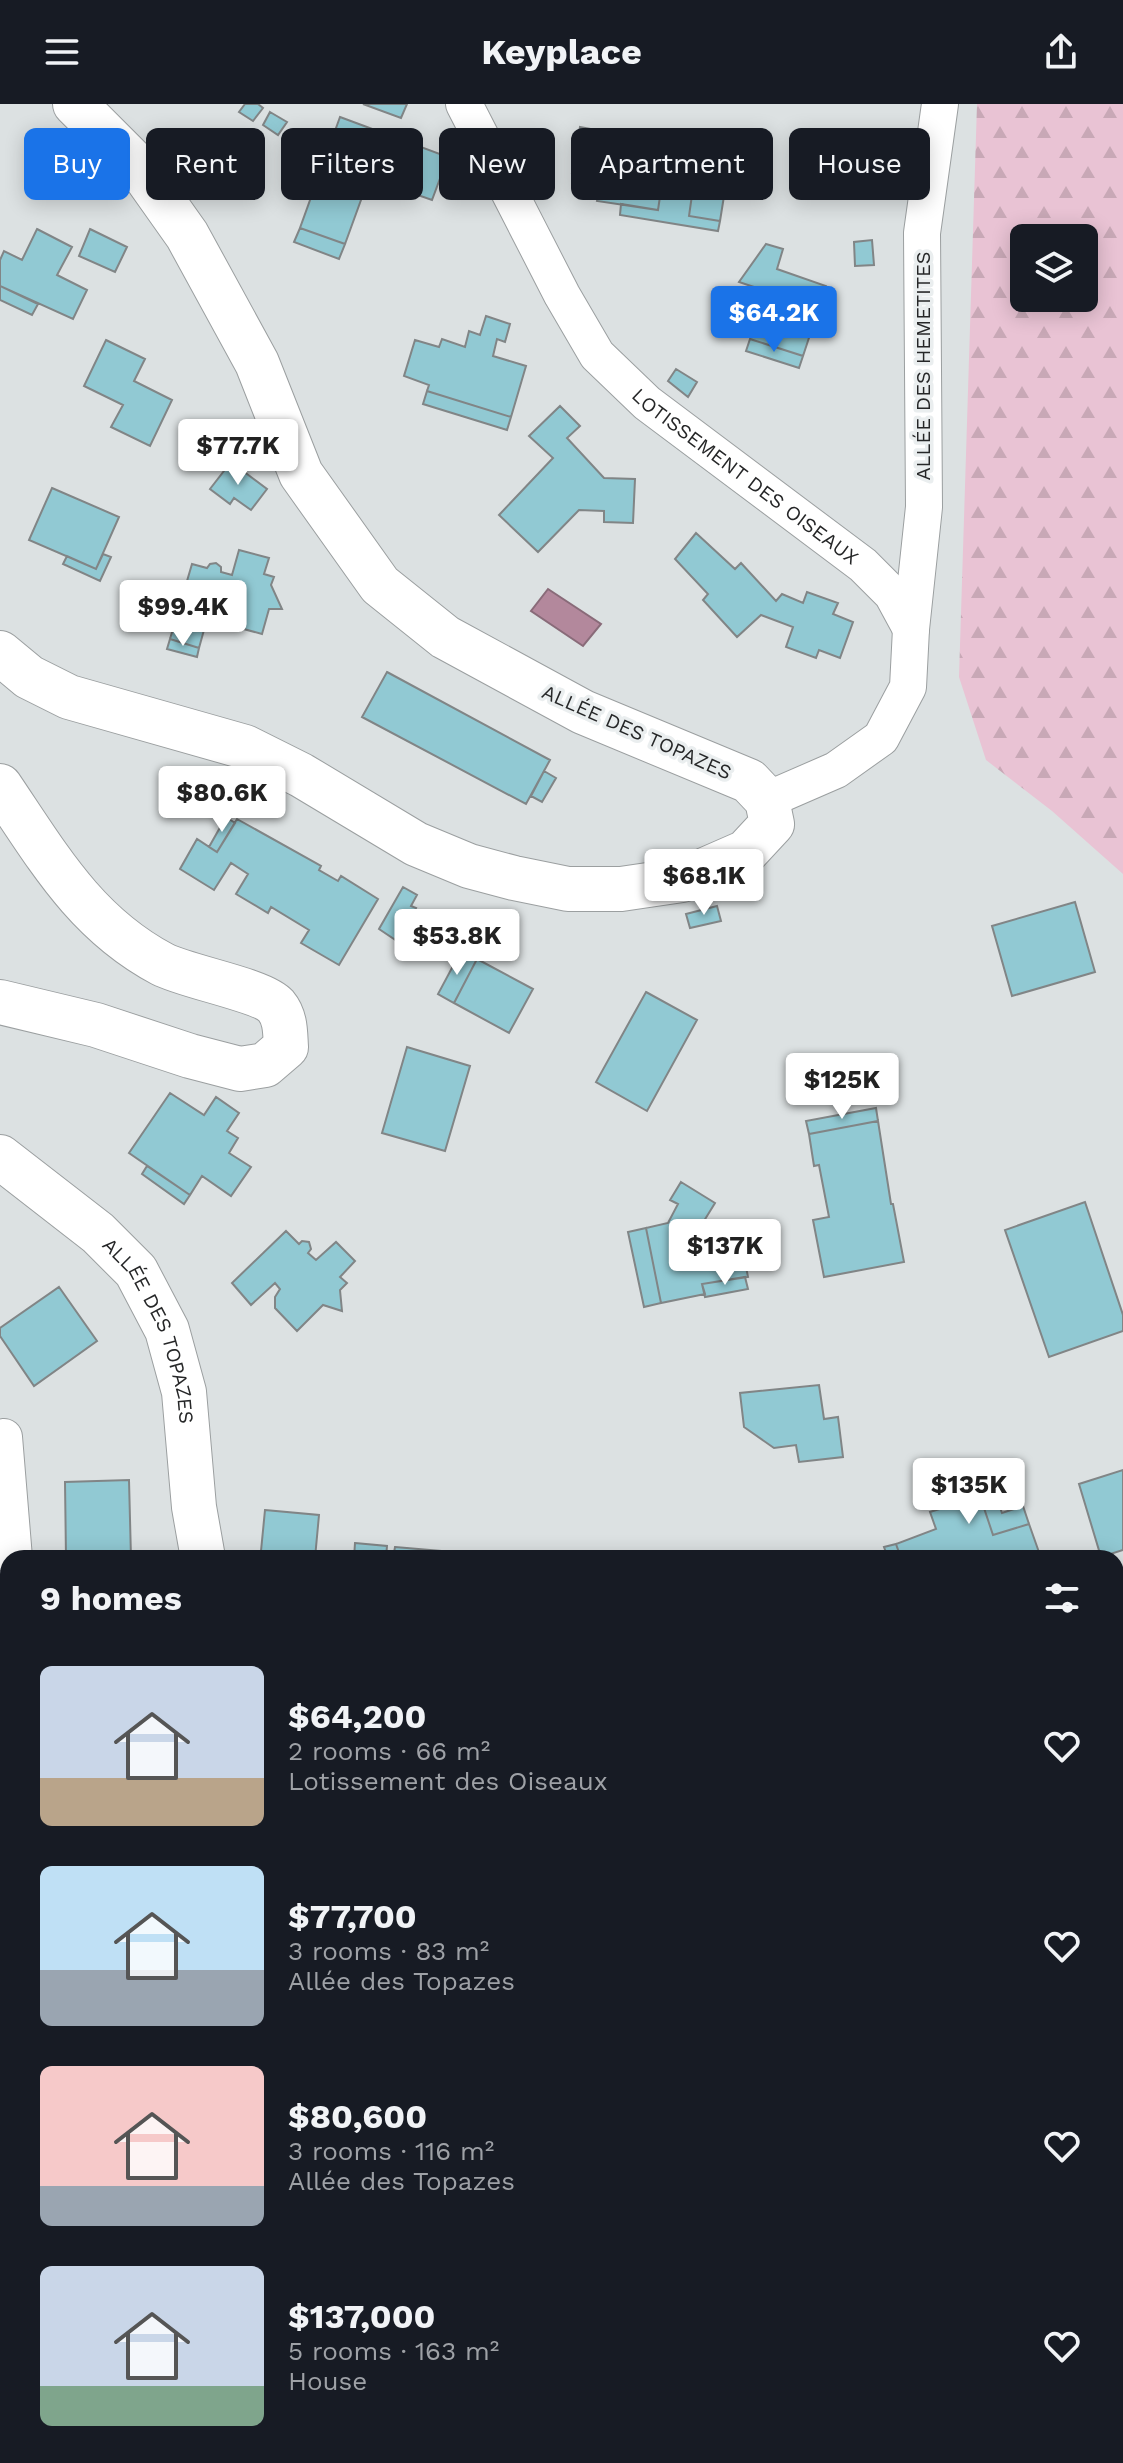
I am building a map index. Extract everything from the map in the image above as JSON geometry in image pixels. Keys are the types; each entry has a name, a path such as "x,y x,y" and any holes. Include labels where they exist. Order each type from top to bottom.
{"main road":[{"name":"ALLÉE DES TOPAZES","path":"75,104 141,170 187,235 257,363 301,474 380,585 445,637 583,712 749,781 767,800"},
{"path":"0,653 29,677 69,697 245,747 315,782 416,844 469,866 568,889 621,889 682,880 746,852 772,824 767,800"},
{"path":"0,786 59,874 94,916 133,949 180,973 236,988 275,1005 285,1023 286,1047 265,1065 240,1069 96,1025 0,1002"},
{"name":"ALLÉE DES TOPAZES","path":"0,1157 98,1233 136,1271 167,1330 184,1392 194,1507 202,1550"}],"street":[{"name":"LOTISSEMENT DES OISEAUX","path":"464,104 562,295 597,355 647,403 863,565 892,594 911,629"},
{"name":"ALLÉE DES HEMETITES","path":"911,629 924,507 922,233 940,104"},
{"path":"767,800 836,770 881,738 908,687 911,629"},
{"path":"4,1437 13,1550"}],"green space":[{"path":"977,104 1123,104 1123,874 1052,811 986,760 959,677"}],"shaded area":[{"path":"548,589 601,624 583,646 531,611"}],"building":[{"path":"245,104 258,104 263,108 253,121 239,112"},
{"path":"363,104 407,104 401,118"},
{"path":"270,112 287,122 278,135 263,125"},
{"path":"340,117 370,128 336,128"},
{"path":"423,148 439,154 439,181 432,200 423,197"},
{"path":"310,200 361,200 345,244 300,228"},
{"path":"597,200 660,200 658,210"},
{"path":"660,200 691,200 689,216 720,221 718,231 620,215 621,204 658,210"},
{"path":"691,200 723,200 720,221 689,216"},
{"path":"300,228 345,244 339,259 294,242"},
{"path":"37,229 72,247 57,275 87,290 73,319 0,286 0,260 4,251 22,260"},
{"path":"90,229 127,247 115,272 79,256"},
{"path":"872,240 874,265 855,266 854,242"},
{"path":"766,244 783,249 777,269 826,286 803,356 750,339 766,291 739,282"},
{"path":"0,286 38,304 32,315 0,300"},
{"path":"486,316 510,324 505,342 497,339 493,356 526,366 511,417 427,391 429,385 404,376 415,340 439,347 442,339 465,347 469,331 480,335"},
{"path":"750,339 803,356 799,368 746,351"},
{"path":"106,340 145,359 134,381 172,400 150,446 111,427 123,405 84,386"},
{"path":"676,369 697,382 688,397 668,381"},
{"path":"427,391 511,417 507,430 423,404"},
{"path":"560,406 580,426 567,438 604,478 635,479 633,523 604,522 604,511 579,510 538,552 499,515 553,458 529,436"},
{"path":"231,462 267,489 251,510 234,498 230,504 210,489"},
{"path":"52,488 119,517 96,569 29,540"},
{"path":"696,533 735,569 741,563 776,601 782,594 803,603 807,592 838,603 833,614 853,622 840,658 819,650 816,658 786,647 793,627 761,615 737,637 703,600 708,594 675,559"},
{"path":"239,550 269,558 264,574 274,577 271,585 282,609 269,609 262,634 207,619 199,648 170,639 192,564 207,568 216,563 221,567 221,572 232,575"},
{"path":"103,554 111,557 100,581 63,564 67,556 96,569"},
{"path":"170,639 199,648 197,657 167,649"},
{"path":"387,672 550,760 526,804 362,717"},
{"path":"544,771 556,778 542,802 531,796"},
{"path":"226,817 235,823 217,852 209,847"},
{"path":"237,819 321,866 319,870 338,881 341,876 378,899 339,965 301,943 309,930 271,907 268,913 236,894 248,874 231,863 214,890 180,869 197,839 217,852"},
{"path":"403,887 417,895 411,906 416,908 397,941 379,929"},
{"path":"1075,902 1095,972 1012,996 992,926"},
{"path":"717,906 721,921 690,928 686,914"},
{"path":"461,951 477,959 454,1003 438,994"},
{"path":"477,959 533,989 509,1033 454,1003"},
{"path":"646,992 697,1020 647,1111 596,1082"},
{"path":"407,1047 470,1066 445,1151 382,1133"},
{"path":"170,1093 204,1115 216,1097 239,1113 227,1131 238,1138 229,1153 251,1167 231,1196 202,1176 190,1195 129,1153"},
{"path":"876,1108 878,1121 809,1134 806,1121"},
{"path":"878,1121 904,1262 824,1277 813,1220 829,1217 819,1165 814,1166 809,1134"},
{"path":"147,1166 190,1195 184,1204 142,1174"},
{"path":"681,1182 715,1203 699,1229 737,1221 748,1277 702,1284 705,1294 661,1303 646,1228 668,1223 678,1204 670,1200"},
{"path":"1085,1202 1123,1315 1123,1331 1049,1357 1005,1230"},
{"path":"646,1228 661,1303 644,1307 628,1232"},
{"path":"286,1231 299,1244 309,1242 311,1249 308,1253 316,1260 336,1242 355,1261 340,1277 347,1283 340,1290 342,1311 323,1305 297,1331 275,1308 275,1297 280,1289 275,1283 251,1305 232,1283"},
{"path":"745,1277 748,1289 705,1297 702,1284"},
{"path":"59,1287 97,1341 34,1386 0,1336 0,1328"},
{"path":"819,1385 824,1419 838,1417 843,1457 799,1462 796,1445 774,1448 744,1427 740,1393"},
{"path":"984,1462 994,1491 980,1496 993,1535 1029,1524 1038,1550 898,1550 896,1544 936,1529 930,1512 952,1505 942,1477"},
{"path":"1123,1470 1123,1550 1099,1550 1079,1484"},
{"path":"129,1480 131,1550 66,1550 65,1482"},
{"path":"994,1491 1002,1513 1023,1506 1029,1524 993,1535 980,1496"},
{"path":"265,1510 319,1515 316,1550 261,1550"},
{"path":"355,1543 387,1546 387,1550 355,1550"},
{"path":"896,1544 898,1550 885,1550 884,1547"},
{"path":"395,1547 430,1550 394,1550"}]}
